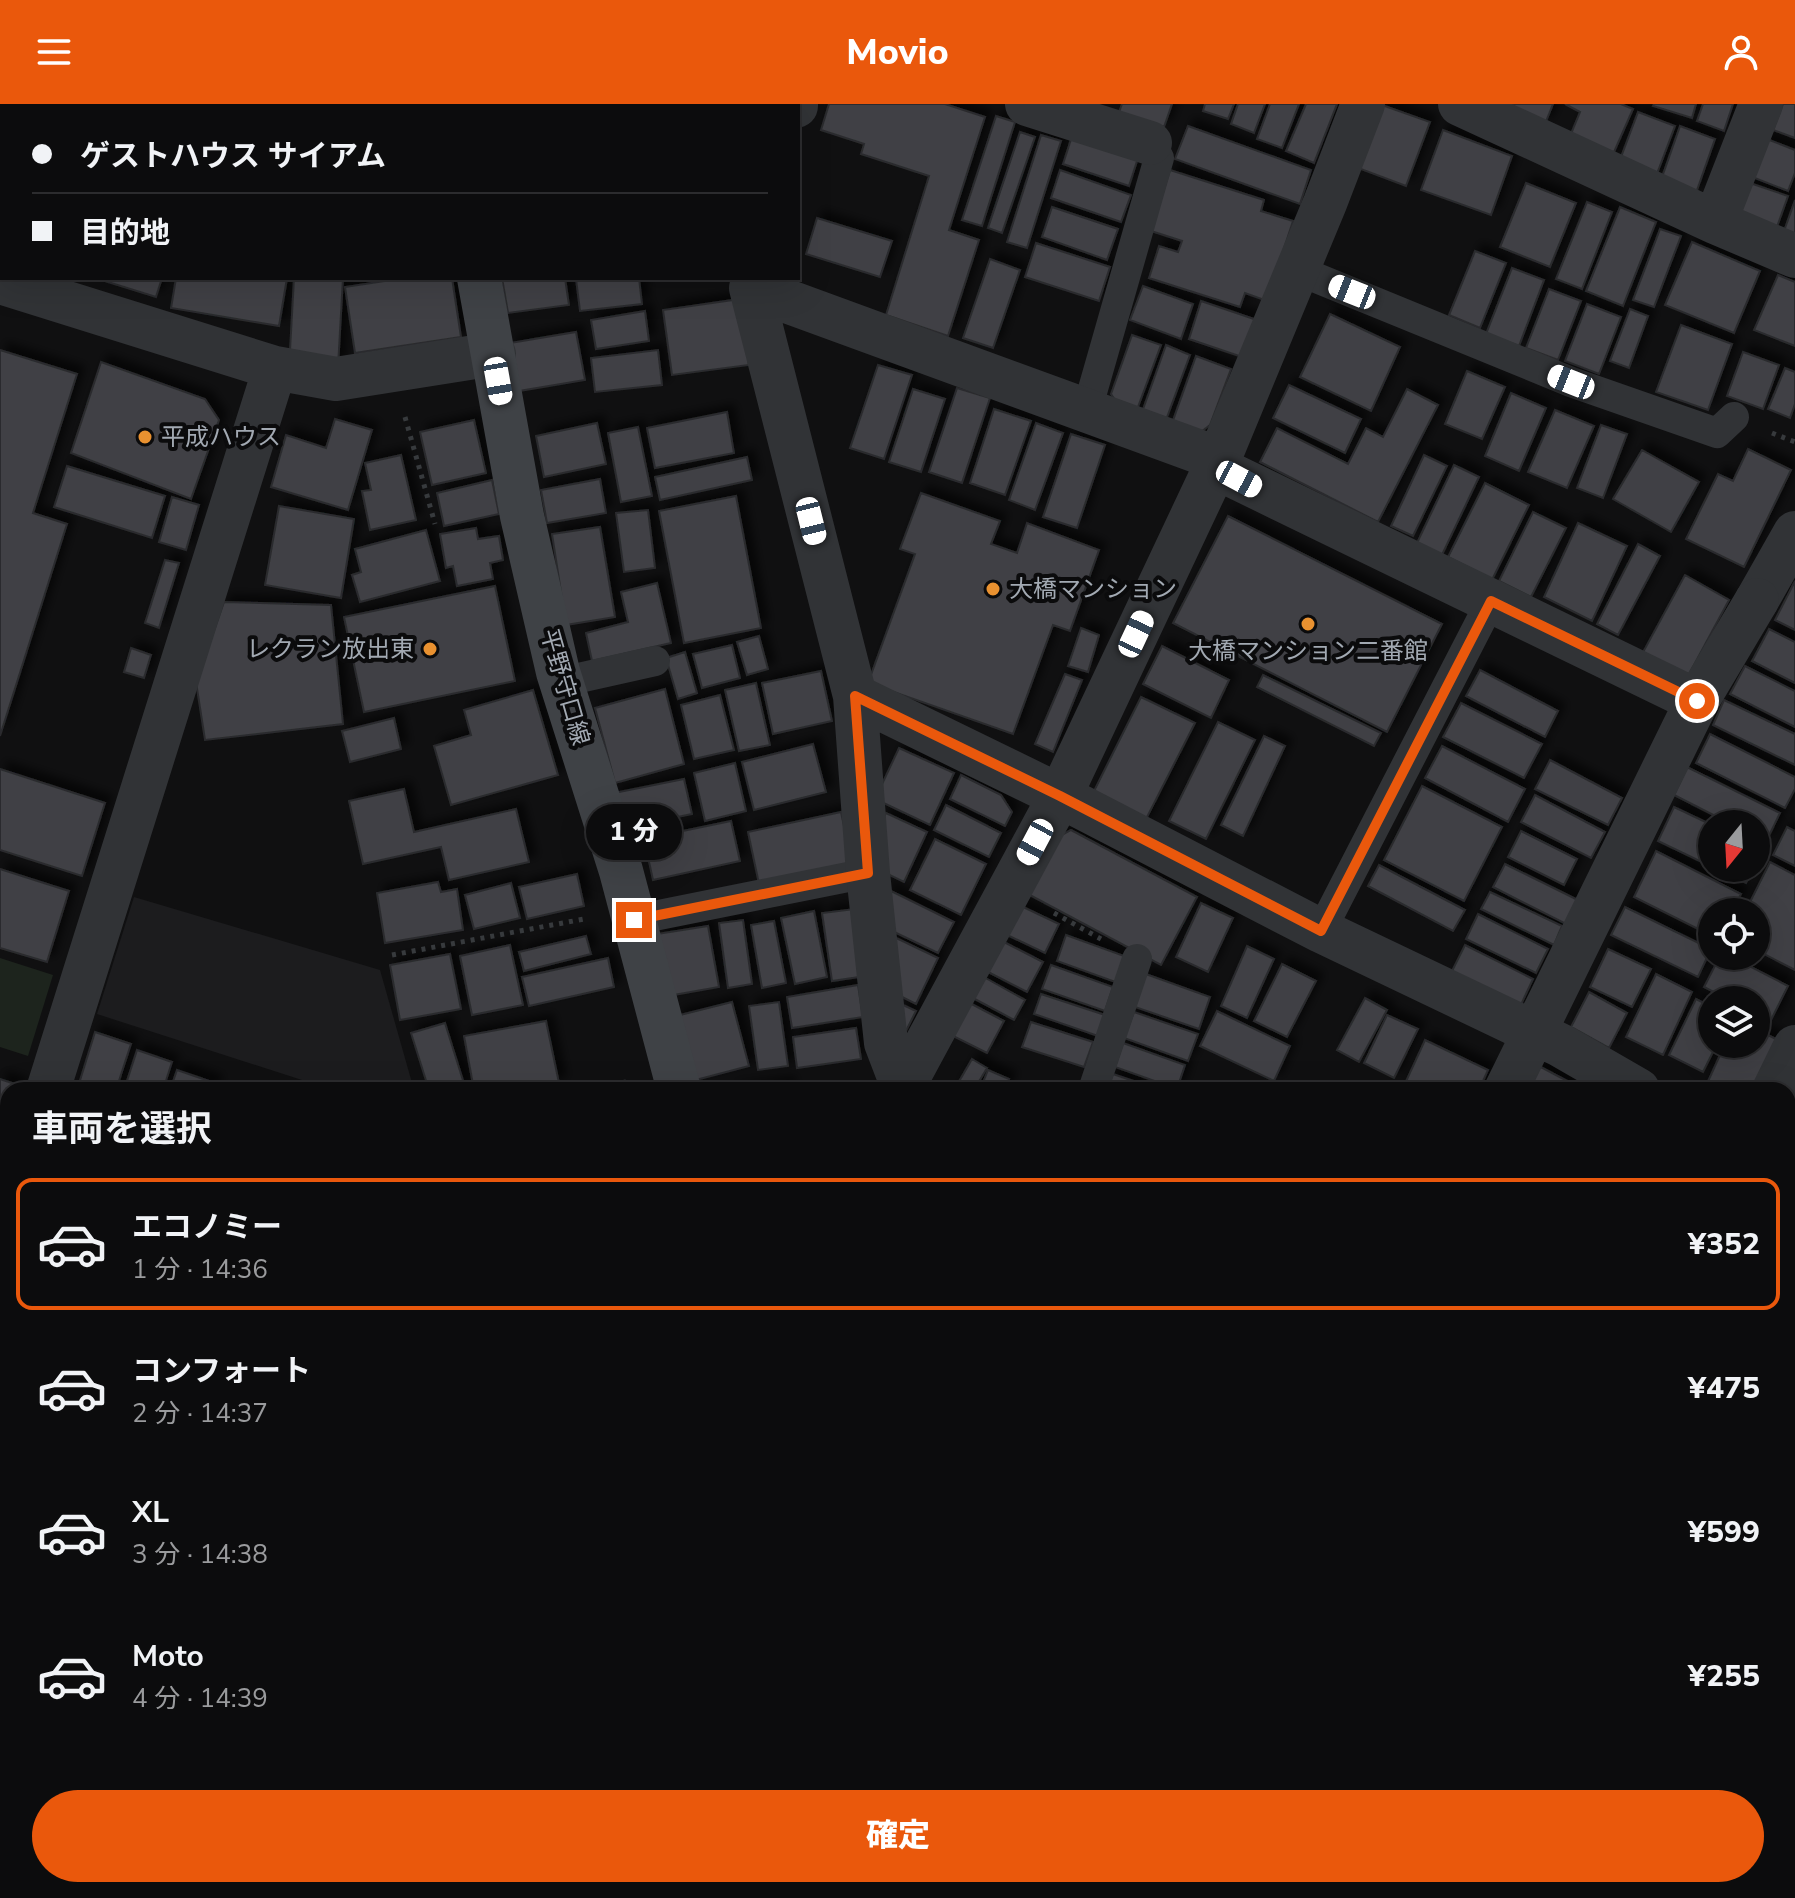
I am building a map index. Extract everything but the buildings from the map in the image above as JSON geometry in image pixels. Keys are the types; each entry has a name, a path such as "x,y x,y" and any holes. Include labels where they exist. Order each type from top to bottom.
{"main road":[{"name":"平野守口線","path":"479,280 522,516 561,682 633,915 677,1082"}],"street":[{"path":"1027,104 1150,143"},
{"path":"906,1082 1060,796 1217,463 1363,104"},
{"path":"1460,104 1795,256"},
{"path":"1715,222 1761,104"},
{"path":"0,282 275,368 336,379 494,354"},
{"path":"753,283 1217,463 1697,701"},
{"path":"753,283 855,696 868,873 886,1043 901,1082"},
{"path":"51,1082 275,368"},
{"path":"1510,1082 1697,701 1795,533"},
{"path":"855,696 1060,796 1321,931 1560,1045 1624,1082"},
{"path":"1778,1082 1795,1047"}],"lane":[{"path":"1087,410 1159,158 1150,143"},
{"path":"1297,270 1571,382 1717,433 1734,417"},
{"path":"1321,931 1491,601"},
{"path":"561,682 655,661"},
{"path":"633,915 868,873"},
{"path":"1096,1082 1137,959"}],"path":[{"path":"392,370 435,524"},
{"path":"1010,889 1137,959"},
{"path":"392,955 633,915"}],"shaded area":[{"path":"134,897 380,970 412,1082 308,1082 97,1014"},
{"path":"0,958 53,975 28,1056 0,1047"}],"place":[{"name":"平成ハウス","path":"145,437"},
{"name":"大橋マンション","path":"993,589"},
{"name":"大橋マンション二番館","path":"1308,624"},
{"name":"レクラン放出東","path":"430,649"}],"route":[{"path":"634,920 868,873 855,696 1060,796 1321,931 1491,601 1697,701"}]}
